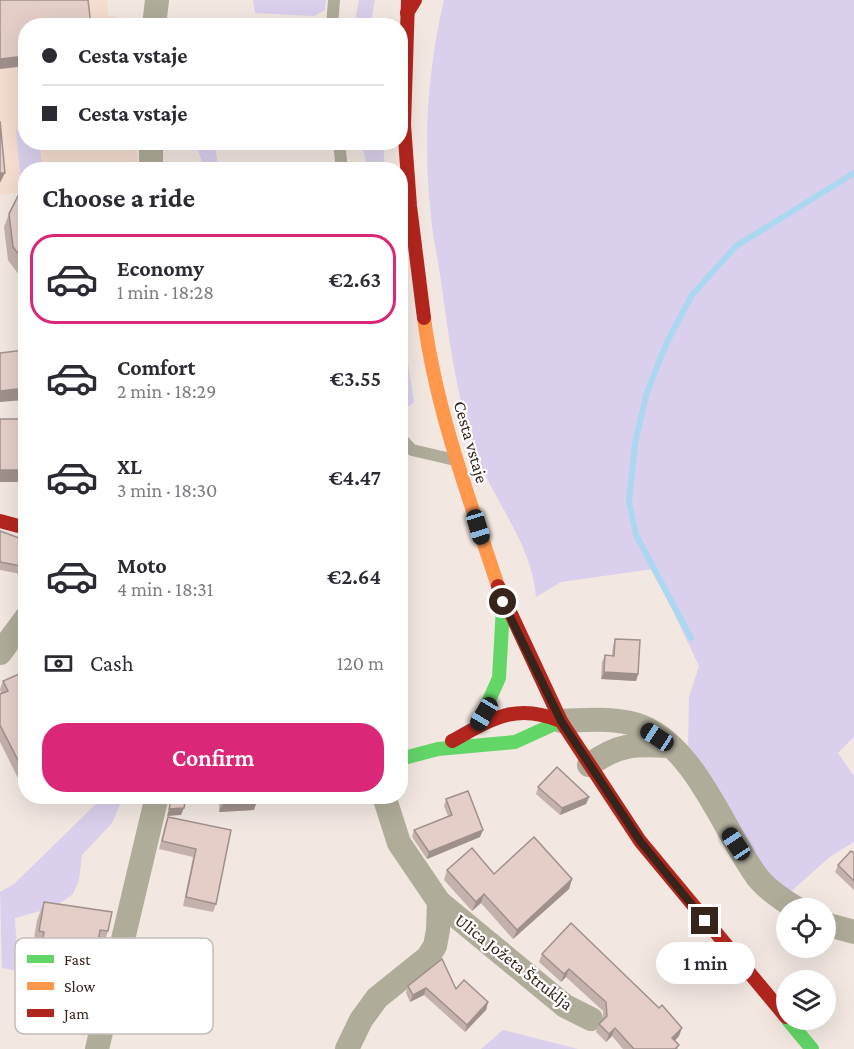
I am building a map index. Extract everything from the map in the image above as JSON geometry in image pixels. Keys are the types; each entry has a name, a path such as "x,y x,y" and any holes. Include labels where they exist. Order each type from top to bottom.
{"main road":[{"path":"408,6 415,0"},
{"name":"Cesta vstaje","path":"408,179 430,363 457,460 503,602 561,721 640,841 776,1006"},
{"path":"0,521 18,526"},
{"path":"477,727 499,678 503,602"},
{"path":"438,749 477,727 522,711 542,713 561,721"},
{"path":"408,757 438,749 516,742 561,721"},
{"name":"Cesta vstaje","path":"796,1030 812,1049"}],"street":[{"path":"155,18 158,0"},
{"path":"0,652 18,628"},
{"path":"561,721 612,721 643,727 672,746 694,771 724,826 760,880 784,898"},
{"path":"589,765 622,746 634,744 672,746"},
{"path":"124,938 156,804"},
{"name":"Ulica Jožeta Štruklja","path":"387,804 399,843 439,902 565,1006 591,1019"},
{"name":"Ulica Jožeta Štruklja","path":"347,1049 361,1020 377,998 428,957 435,946 439,902"},
{"path":"836,927 854,932"},
{"path":"97,1049 101,1034"}],"lane":[{"path":"333,18 334,0"},
{"path":"408,446 412,450 457,460"}],"shaded area":[{"path":"0,0 107,0 108,16 116,16 116,18 18,18 18,150 136,150 138,162 18,162 18,193 0,195"},
{"path":"253,0 326,0 325,10 314,16 255,13"},
{"path":"359,0 375,0 371,18 355,18"},
{"path":"444,0 854,0 854,737 838,753 854,776 854,842 831,856 788,894 770,875 743,836 688,745 689,697 699,666 653,569 561,582 536,597 527,558 475,450 468,430 454,367 433,233 427,162 430,81"},
{"path":"16,131 18,131 18,150 40,150 41,162 19,162"},
{"path":"198,150 215,150 218,162 202,162"},
{"path":"363,150 384,150 384,162 366,162"},
{"path":"408,363 414,402 408,406"},
{"path":"96,804 120,804 112,823 82,855 79,880 73,894 55,907 15,918 15,970 2,968 0,892 14,884"},
{"path":"503,1030 578,1049 481,1049"}],"building":[{"path":"0,0 88,0 90,18 18,18 18,57 0,59"},
{"path":"0,121 5,173 0,173"},
{"path":"18,196 18,253 13,247 9,214"},
{"path":"18,351 18,389 0,391 0,353"},
{"path":"0,419 18,419 18,470 0,470"},
{"path":"0,531 18,538 18,565 0,562"},
{"path":"615,639 640,640 638,674 604,672 605,655 614,656"},
{"path":"18,674 18,760 0,725 0,694 8,691 3,681"},
{"path":"557,767 589,797 562,808 538,787"},
{"path":"468,791 483,830 429,852 414,830 452,815 446,799"},
{"path":"170,804 185,804 184,808 169,809"},
{"path":"168,817 231,830 216,904 186,897 196,849 162,841"},
{"path":"534,837 572,879 517,930 484,894 476,902 447,870 472,848 494,874"},
{"path":"851,851 854,853 854,881 838,865"},
{"path":"44,902 112,912 108,931 100,930 99,938 43,938 44,932 39,931"},
{"path":"571,923 659,1008 662,1005 682,1028 672,1038 679,1045 675,1049 634,1049 615,1028 609,1034 599,1024 607,1016 606,1002 569,969 564,974 542,954"},
{"path":"442,959 456,989 464,980 488,1002 467,1025 426,988 413,995 408,986"}],"waterway":[{"path":"691,638 636,535 629,502 635,443 647,392 667,342 692,295 736,246 854,173"}],"traffic: fast":[{"path":"477,727 499,678 503,607"},
{"path":"408,757 438,749 515,742 561,721"},
{"path":"796,1030 812,1049"}],"traffic: slow":[{"path":"424,318 429,352 445,420 498,586"}],"traffic: jam":[{"path":"407,18 408,0"},
{"path":"407,13 415,0"},
{"path":"406,150 407,162"},
{"path":"408,179 424,318"},
{"path":"0,521 18,526"},
{"path":"498,586 561,721 640,841 776,1005"},
{"path":"452,741 492,720 517,713 530,713 561,721"}],"route":[{"path":"503,602 561,721 640,841 705,921"}]}
